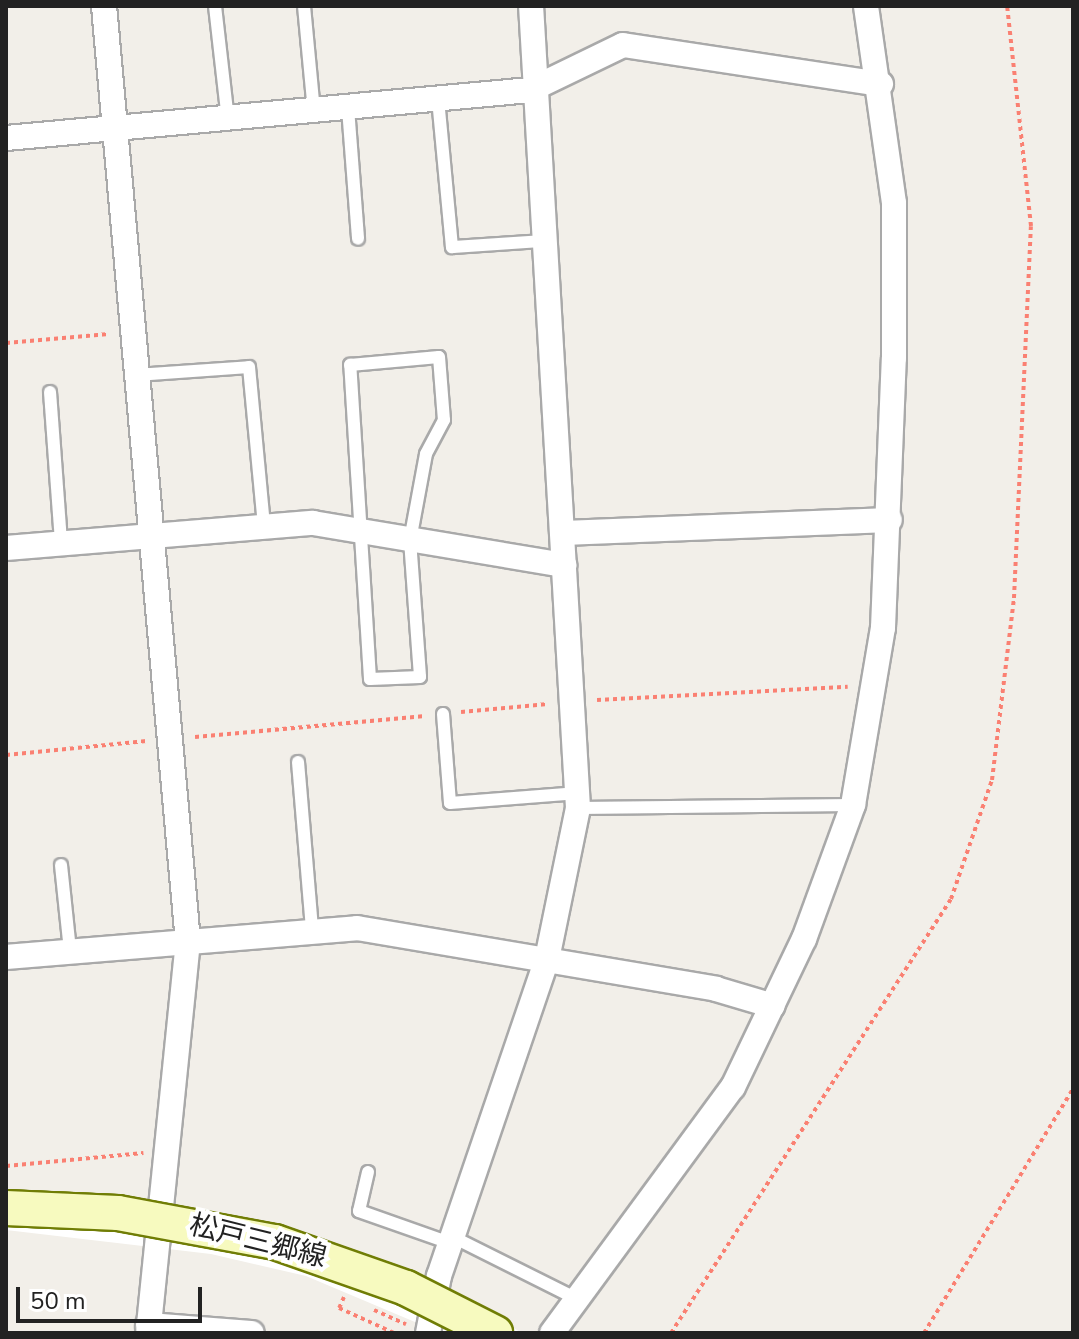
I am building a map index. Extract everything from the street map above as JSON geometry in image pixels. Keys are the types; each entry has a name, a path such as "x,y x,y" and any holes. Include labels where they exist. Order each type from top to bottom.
{"main road":[{"name":"松戸三郷線","path":"6,1208 132,1215 275,1242 395,1283 495,1333"}],"street":[{"path":"104,6 188,941 148,1329 252,1333"},
{"path":"420,1330 547,959 578,800 563,533 530,90 531,6"},
{"path":"552,1333 715,1117 773,1006 826,889 853,805 883,628 890,520 894,203 881,84 866,6"},
{"path":"6,138 530,90 623,45 881,84"},
{"path":"563,533 890,520"},
{"path":"6,548 264,527 361,530 565,565"},
{"path":"6,957 357,928 547,959 773,1006"}],"lane":[{"path":"215,6 228,120"},
{"path":"304,6 314,112"},
{"path":"438,99 452,247 542,241"},
{"path":"348,108 358,239"},
{"path":"439,357 444,420 426,454 410,540 420,677 370,679 361,530 350,365 439,357"},
{"path":"136,375 249,367 264,527"},
{"path":"50,392 61,543"},
{"path":"443,714 450,803 578,800 853,805"},
{"path":"298,762 312,930"},
{"path":"61,865 70,951"},
{"path":"368,1172 359,1211 452,1240 577,1299"}],"path":[{"path":"671,1333 951,899 992,780 1014,598 1031,226 1007,6"},
{"path":"6,343 132,333"},
{"path":"924,1333 1073,1089"},
{"path":"6,1166 166,1150"},
{"path":"394,1333 339,1308 344,1297 420,1330"}],"pier":[{"path":"6,1191 123,1197 295,1230 439,1286 522,1333 441,1333 306,1276 211,1254 6,1230"}]}
